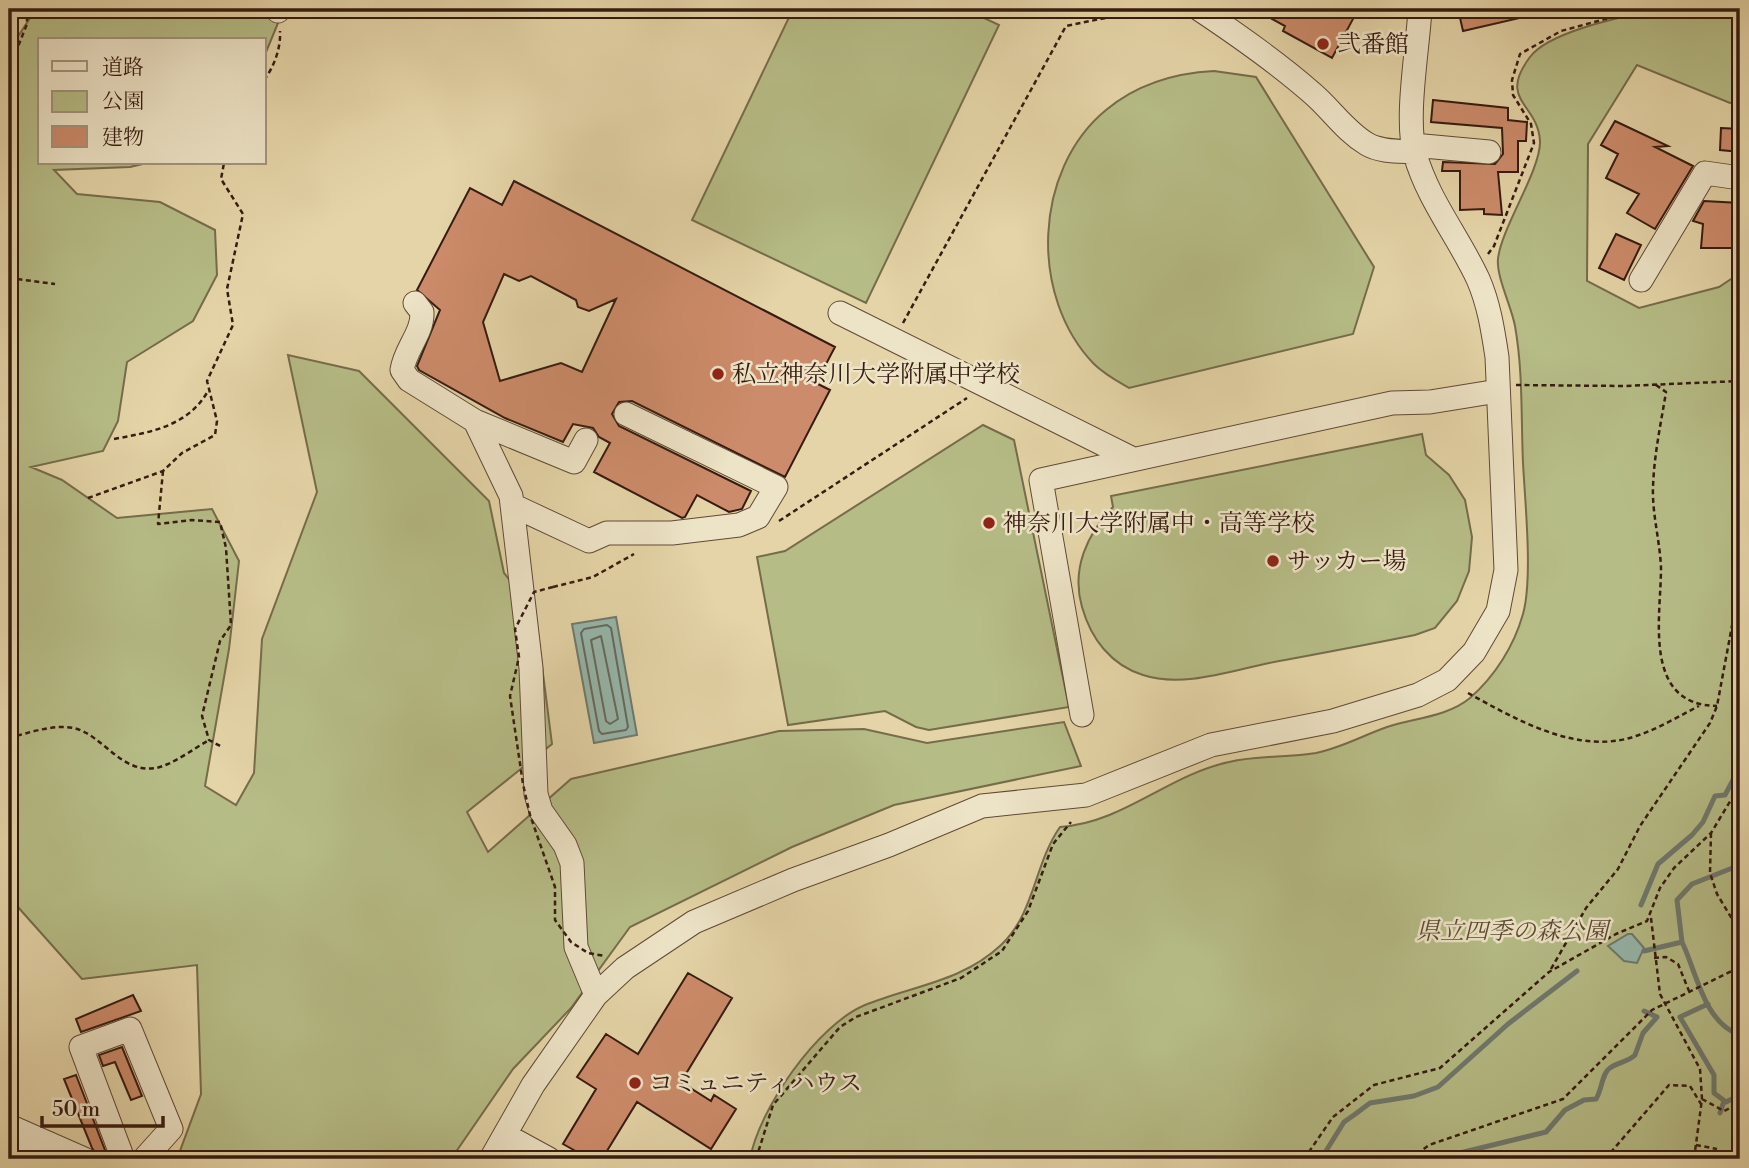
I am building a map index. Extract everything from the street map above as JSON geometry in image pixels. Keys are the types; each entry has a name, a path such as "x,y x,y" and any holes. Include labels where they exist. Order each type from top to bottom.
{"street":[{"path":"1199,9 1240,36 1313,94 1334,117 1367,144 1376,148 1489,152"},
{"path":"491,1159 533,1085 596,995 625,968 694,922 982,806 1086,795 1211,745 1332,721 1418,695 1447,680 1474,652 1497,611 1506,570 1508,388 1478,279 1431,196 1414,148 1420,9"},
{"path":"1641,280 1705,173 1740,178"},
{"path":"415,303 422,312 422,322 402,370 409,380 475,421 574,462 586,440"},
{"path":"840,313 1131,458"},
{"path":"1082,715 1041,480 1131,458 1392,403 1430,402 1508,388"},
{"path":"512,505 589,541 607,533 671,533 739,525 758,517 776,487 626,414"},
{"path":"475,421 502,472 512,505 531,668 536,794 541,811 565,845 572,863 576,947 596,995"},
{"path":"123,1159 81,1047 130,1029 171,1129 144,1159"},
{"path":"9,1126 84,1159"},
{"path":"505,1135 549,1159"},
{"path":"9,1145 45,1159"}],"path":[{"path":"9,69 27,24 27,9"},
{"path":"893,340 1066,26 1149,9"},
{"path":"1486,255 1494,246 1534,143 1531,124 1513,95 1512,80 1520,54 1561,31 1642,9"},
{"path":"266,77 281,42 278,10"},
{"path":"88,498 163,471 183,453 215,435 217,421 207,381 233,325 227,289 243,214 221,179 224,164"},
{"path":"9,278 55,284"},
{"path":"1508,388 1740,382"},
{"path":"1676,384 1667,392 1653,489 1661,568 1657,604 1659,649 1664,669 1672,682 1682,695 1699,706"},
{"path":"1657,385 1667,392"},
{"path":"114,439 172,425 198,407 208,391"},
{"path":"163,471 158,524 192,520 220,522 226,548 231,625 220,642 202,716 209,740 222,747"},
{"path":"1549,972 1586,908 1618,869 1640,826 1710,723 1717,706 1740,583"},
{"path":"554,587 534,592 515,629 519,657 510,696 530,815 555,887 555,920 571,942 588,953 605,956"},
{"path":"1468,694 1528,726 1606,743 1636,736 1699,706 1717,706"},
{"path":"9,738 72,728 90,734 123,761 140,767 155,768 209,740"},
{"path":"1694,1159 1702,1099 1700,1069 1664,1004 1652,944 1651,916 1660,888 1674,868 1711,833 1740,785"},
{"path":"756,1159 773,1105 840,1027 856,1017 961,978 1002,951 1028,911 1053,844 1071,822"},
{"path":"1711,833 1712,880 1740,932"},
{"path":"1304,1159 1333,1117 1374,1085 1440,1068 1549,972 1616,934 1640,925 1651,916"},
{"path":"1654,956 1666,957 1678,964 1689,991"},
{"path":"1410,1159 1429,1145 1563,1099 1652,1010 1740,967"},
{"path":"1605,1159 1669,1085 1690,1086 1701,1105"},
{"path":"1702,1099 1724,1111 1740,1103"},
{"path":"1696,1145 1715,1149"}],"green space":[{"path":"36,9 271,9 278,23 266,52 266,38 38,38 38,164 143,164 130,167 54,170 77,194 160,202 215,230 217,275 193,321 127,362 118,421 103,451 31,467 62,480 117,518 212,509 239,561 229,649 205,786 236,805 254,773 262,639 317,492 288,355 359,371 489,501 504,573 535,611 552,744 467,812 488,852 571,779 779,731 864,729 927,743 1064,722 1081,766 894,805 792,847 630,927 571,1008 513,1069 451,1159 177,1159 201,1094 197,965 82,979 9,897 9,50"},
{"path":"793,9 965,9 999,25 866,303 692,220"},
{"name":"県立四季の森公園","path":"1658,9 1740,9 1740,101 1730,103 1637,65 1588,144 1587,281 1639,308 1719,287 1740,273 1740,1159 750,1159 765,1117 778,1094 810,1049 828,1030 865,1005 953,975 986,957 1001,945 1021,918 1051,841 1060,827 1083,824 1104,817 1207,768 1240,760 1325,751 1387,727 1441,713 1470,698 1495,670 1509,649 1519,626 1528,581 1519,360 1515,326 1498,266 1506,232 1539,153 1538,128 1518,93 1517,83 1530,57 1554,40 1589,26"},
{"path":"1214,71 1256,77 1374,267 1353,334 1129,388 1094,364 1073,336 1058,304 1050,270 1048,234 1053,199 1064,166 1082,135 1106,110 1143,87 1185,74"},
{"path":"983,425 1014,440 1069,707 929,730 916,727 885,711 788,725 757,557 785,551"},
{"path":"1422,434 1426,455 1449,475 1465,500 1472,537 1469,571 1457,601 1435,628 1415,635 1222,674 1174,680 1158,679 1132,671 1112,658 1097,640 1082,607 1079,593 1080,566 1089,540 1113,507 1111,496"}],"water":[{"path":"616,617 637,735 594,743 572,624"},
{"path":"1632,934 1644,948 1637,963 1624,961 1608,946"}],"building":[{"name":"弐番館","path":"1254,9 1335,9 1353,19 1332,58 1283,31 1285,26"},
{"path":"1458,9 1536,9 1537,14 1463,31"},
{"path":"1433,100 1508,108 1508,120 1527,122 1526,141 1518,141 1518,172 1498,172 1502,215 1484,214 1484,209 1460,210 1460,171 1442,171 1443,162 1495,164 1503,154 1502,128 1431,122"},
{"path":"1615,121 1668,146 1655,147 1693,166 1655,229 1627,213 1639,194 1606,178 1618,154 1601,145"},
{"path":"1721,128 1740,129 1740,152 1720,150"},
{"path":"514,181 835,347 816,383 830,390 785,477 632,401 619,402 612,414 619,426 751,491 742,509 729,512 697,495 682,518 594,472 610,443 599,437 593,428 573,424 563,442 505,418 419,370 417,366 440,310 417,290 470,188 502,205","holes":["504,274 519,281 531,276 576,300 578,307 589,311 616,299 582,372 561,363 500,381 483,322"]},
{"path":"1704,201 1740,203 1740,248 1701,248 1703,224 1693,221"},
{"path":"1616,234 1641,245 1624,280 1599,268"},
{"path":"688,973 732,998 681,1082 711,1101 714,1095 736,1109 711,1149 637,1102 602,1159 590,1159 563,1144 596,1089 577,1077 606,1034 638,1054"},
{"path":"133,995 141,1011 81,1032 76,1019"},
{"path":"122,1047 142,1096 131,1100 115,1062 103,1066 99,1055"},
{"path":"76,1075 108,1158 98,1156 92,1148 64,1079"}],"waterway":[{"path":"1641,905 1658,864 1703,822 1715,796 1725,795 1740,767"},
{"path":"1644,951 1682,942 1677,900 1692,884 1740,865"},
{"path":"1682,942 1710,1008 1718,1020 1740,1035"},
{"path":"1321,1159 1344,1122 1370,1103 1414,1096 1438,1087 1508,1024 1577,971"},
{"path":"1708,1004 1680,1017 1714,1075 1714,1093 1726,1102 1740,1095"},
{"path":"1435,1159 1546,1132 1565,1110 1584,1100 1596,1099 1607,1070 1635,1055 1643,1033 1657,1017 1644,1011"},
{"path":"1720,1113 1724,1101"}],"place":[{"name":"弐番館","path":"1323,44"},
{"name":"私立神奈川大学附属中学校","path":"718,374"},
{"name":"神奈川大学附属中・高等学校","path":"989,523"},
{"name":"サッカー場","path":"1273,561"},
{"name":"コミュニティハウス","path":"635,1083"}]}
